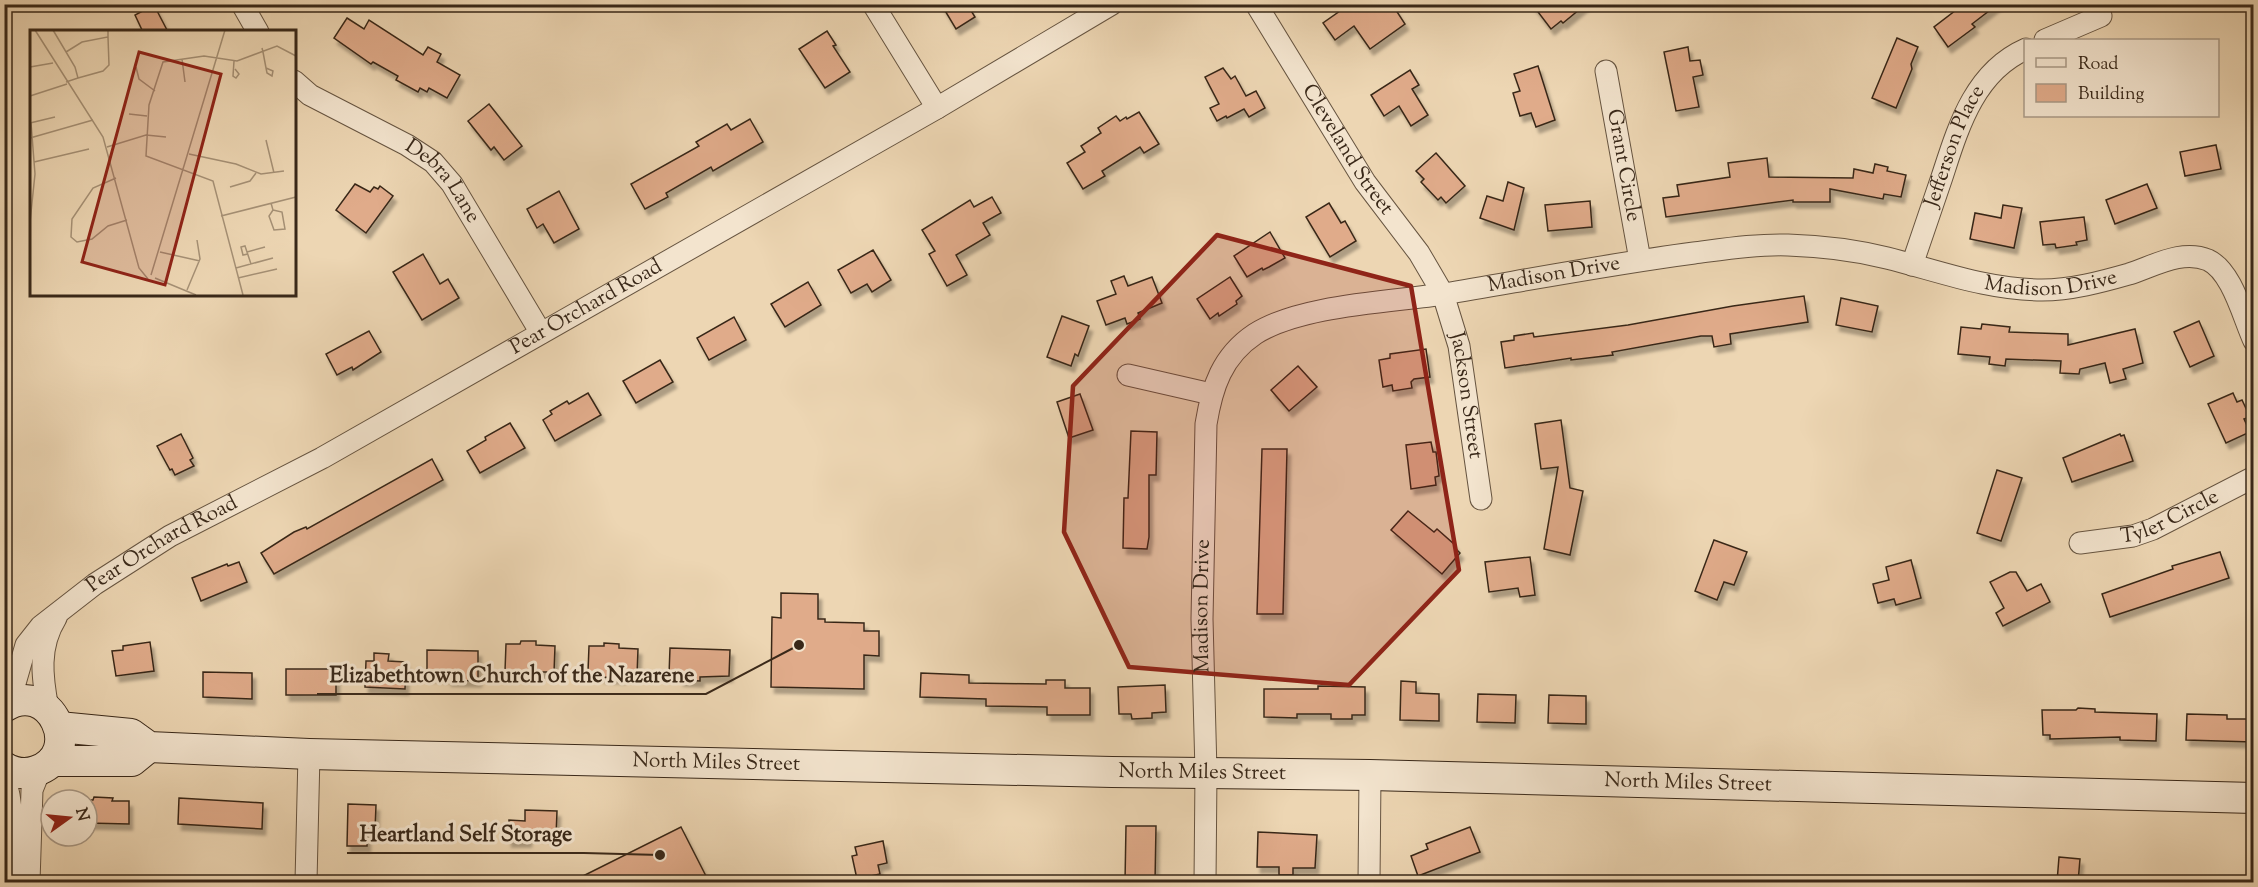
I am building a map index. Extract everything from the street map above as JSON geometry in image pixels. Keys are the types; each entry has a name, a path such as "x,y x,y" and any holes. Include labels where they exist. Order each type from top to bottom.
{"main road":[{"name":"North Miles Street","path":"7,705 29,701 54,718 131,734 149,747 309,754 1112,772 1370,775 2253,798"},
{"path":"46,766 59,747 54,718"},
{"path":"4,767 19,773 46,766 132,761 149,747"}],"street":[{"path":"242,4 257,30"},
{"path":"873,4 937,108"},
{"name":"Pear Orchard Road","path":"7,705 26,645 40,626 95,584 170,536 322,458 937,108 1112,4"},
{"name":"Cleveland Street","path":"1256,4 1365,182 1419,253 1443,294"},
{"path":"2047,39 2101,16"},
{"name":"Jefferson Place","path":"1912,265 1953,142 1971,101 1983,81 1999,65 2024,50"},
{"name":"Grant Circle","path":"1606,71 1640,260"},
{"name":"Debra Lane","path":"296,83 310,95 407,145 433,162 452,184 541,333"},
{"name":"Madison Drive","path":"1205,882 1206,772 1202,619 1206,424 1211,394 1220,372 1234,352 1255,334 1281,322 1347,306 1443,294 1640,260 1752,246 1786,245 1853,251 1981,284 2013,289 2044,290 2074,287 2129,274 2173,258 2192,256 2209,261 2223,272 2253,340"},
{"name":"Jackson Street","path":"1443,294 1459,346 1481,499"},
{"path":"1128,375 1211,394"},
{"name":"Tyler Circle","path":"2080,543 2133,536 2153,529 2253,477"},
{"name":"Pear Orchard Road","path":"54,718 42,679 42,656 50,627 61,609"},
{"path":"306,882 309,754"},
{"path":"29,882 32,790 46,766"},
{"path":"1369,882 1370,775"},
{"path":"4,776 10,791 12,812 10,882"}],"highlighted area":[{"path":"1217,235 1411,286 1459,570 1349,685 1129,667 1064,532 1073,386"}],"building":[{"path":"941,4 967,4 975,17 956,29"},
{"path":"1350,4 1392,4 1405,24 1370,49 1354,26 1335,40 1323,23"},
{"path":"1532,4 1586,4 1563,23 1561,21 1551,29"},
{"path":"1964,4 1998,4 1972,24 1975,27 1948,47 1934,27"},
{"path":"154,5 167,30 142,30 135,15"},
{"path":"347,18 364,29 369,20 423,55 428,47 441,54 437,62 460,75 447,98 429,88 427,92 420,88 418,92 396,80 398,76 373,62 371,64 334,38"},
{"path":"827,31 836,45 833,46 850,72 825,88 799,49"},
{"path":"1897,38 1918,47 1911,64 1912,69 1896,108 1872,98"},
{"path":"1688,47 1690,61 1700,60 1703,75 1693,77 1699,107 1676,111 1664,52"},
{"path":"1538,66 1555,120 1536,127 1531,113 1520,116 1513,93 1520,91 1514,74"},
{"path":"1223,68 1231,79 1235,76 1246,96 1256,91 1265,108 1249,117 1244,109 1217,121 1210,108 1219,104 1205,77"},
{"path":"1410,70 1419,85 1412,89 1428,115 1411,126 1399,106 1384,116 1371,95"},
{"path":"489,104 522,146 504,160 494,147 491,150 468,121"},
{"path":"1139,112 1159,144 1144,153 1140,147 1102,171 1105,176 1083,189 1067,163 1085,152 1081,146 1101,133 1098,128 1116,116 1120,121"},
{"path":"750,119 763,142 713,171 711,167 666,193 668,197 645,209 631,184 699,146 696,142 727,124 731,130"},
{"path":"2216,145 2221,169 2185,176 2180,152"},
{"path":"1436,153 1465,186 1446,203 1441,197 1438,200 1421,182 1424,179 1416,171"},
{"path":"1767,158 1769,177 1853,178 1854,169 1873,173 1875,164 1888,167 1887,171 1906,175 1901,197 1884,194 1883,199 1830,189 1830,202 1793,202 1793,200 1666,217 1663,198 1679,196 1677,185 1730,177 1728,163"},
{"path":"1508,182 1524,188 1514,230 1480,218 1487,196 1503,201"},
{"path":"355,184 370,192 374,187 378,189 380,186 393,196 366,233 336,210"},
{"path":"2147,184 2157,208 2115,224 2106,200"},
{"path":"559,191 579,229 554,243 543,224 537,228 527,209"},
{"path":"992,197 1001,213 983,223 990,235 956,255 967,275 947,286 929,254 935,251 922,230 970,200 974,207"},
{"path":"1590,201 1592,227 1548,231 1545,205"},
{"path":"1329,203 1341,223 1345,221 1356,241 1330,257 1306,217"},
{"path":"2003,205 2022,208 2014,248 1970,239 1975,213 2001,218"},
{"path":"2084,217 2087,240 2076,242 2077,245 2056,248 2055,244 2043,245 2040,222"},
{"path":"1270,232 1285,258 1247,277 1234,256"},
{"path":"873,250 891,280 872,292 867,284 851,293 838,270"},
{"path":"423,254 440,284 448,279 459,298 422,320 393,272"},
{"path":"1124,276 1128,286 1152,277 1162,303 1138,313 1140,319 1127,324 1125,318 1106,325 1097,301 1116,294 1111,281"},
{"path":"1230,277 1242,296 1236,301 1237,304 1210,319 1197,299"},
{"path":"808,282 821,305 785,327 771,304"},
{"path":"1804,296 1808,322 1730,334 1731,344 1714,347 1712,336 1701,336 1612,352 1613,355 1571,360 1571,358 1505,368 1501,342 1514,340 1514,336 1533,333 1534,337 1628,325"},
{"path":"1841,298 1878,306 1872,332 1836,325"},
{"path":"1062,316 1089,326 1078,356 1075,354 1071,366 1047,357"},
{"path":"734,317 746,340 709,360 697,338"},
{"path":"2199,321 2214,356 2190,367 2174,332"},
{"path":"1982,324 2010,327 2009,332 2068,334 2068,345 2135,329 2143,363 2123,369 2126,379 2110,383 2105,363 2080,369 2079,374 2060,373 2061,361 2006,359 2005,366 1989,364 1990,357 1958,354 1961,327 1981,329"},
{"path":"369,331 381,352 353,370 352,367 337,375 326,354"},
{"path":"1426,349 1430,377 1414,379 1411,382 1412,388 1393,391 1392,385 1383,387 1379,360 1390,358 1390,354"},
{"path":"660,360 673,382 636,403 623,381"},
{"path":"1298,366 1317,387 1289,411 1271,390"},
{"path":"588,393 601,415 555,441 543,420 552,414 550,411 567,401 569,404"},
{"path":"2233,393 2237,402 2242,400 2250,417 2244,419 2250,432 2226,443 2208,404"},
{"path":"1080,394 1093,430 1069,438 1057,402"},
{"path":"1561,420 1570,488 1583,491 1570,555 1544,549 1558,467 1541,469 1535,424"},
{"path":"510,423 525,448 480,473 467,451 486,440 485,437"},
{"path":"1131,431 1157,432 1156,475 1149,475 1147,549 1123,548 1124,498 1128,498"},
{"path":"181,434 193,458 190,460 194,466 175,475 157,446"},
{"path":"2120,434 2124,435 2133,461 2072,482 2063,458"},
{"path":"1431,442 1433,452 1436,452 1439,476 1435,477 1436,485 1411,489 1406,445"},
{"path":"1262,449 1287,449 1283,614 1257,614"},
{"path":"432,459 443,480 274,574 261,553 294,532 306,527 307,529"},
{"path":"1997,470 2022,478 2001,541 1977,533"},
{"path":"1408,511 1434,532 1437,529 1455,545 1454,547 1460,553 1442,574 1391,530"},
{"path":"1714,540 1747,552 1734,585 1724,582 1717,600 1695,591"},
{"path":"2220,552 2229,578 2110,617 2102,594 2173,569 2172,566"},
{"path":"1530,557 1535,595 1520,597 1518,588 1489,592 1485,562"},
{"path":"1911,560 1921,598 1896,605 1894,599 1878,603 1873,584 1889,580 1886,567"},
{"path":"239,562 247,582 201,601 192,578 227,564 228,566"},
{"path":"2010,572 2016,572 2027,591 2041,584 2050,602 2003,626 1996,613 2004,608 1990,582"},
{"path":"781,593 818,594 818,619 825,619 825,622 864,623 864,631 879,631 879,656 864,655 864,689 771,687 772,617 781,618"},
{"path":"521,641 536,641 536,645 555,646 554,672 519,675 519,671 505,671 506,644 520,644"},
{"path":"150,642 154,671 116,676 112,651 123,650 123,646"},
{"path":"604,643 619,644 619,648 638,649 637,675 622,674 622,678 601,677 602,673 588,672 589,646 604,646"},
{"path":"670,648 730,650 729,676 700,677 700,681 680,680 681,675 669,675"},
{"path":"427,650 478,651 478,681 448,680 448,677 427,676"},
{"path":"374,653 389,654 388,661 406,662 405,689 365,687 366,661 374,661"},
{"path":"286,669 336,669 336,695 286,695"},
{"path":"203,672 252,673 252,699 203,697"},
{"path":"921,673 969,675 969,683 1046,684 1046,680 1065,680 1065,688 1090,688 1090,715 1047,715 1047,707 986,706 986,699 920,697"},
{"path":"1401,681 1416,682 1416,693 1439,694 1439,721 1400,720"},
{"path":"1165,685 1166,712 1152,713 1152,718 1132,719 1131,714 1119,714 1118,687"},
{"path":"1318,686 1365,687 1365,715 1352,715 1352,719 1331,719 1331,714 1297,714 1297,718 1264,717 1264,689 1318,689"},
{"path":"1478,694 1516,695 1515,723 1477,722"},
{"path":"1549,695 1586,696 1586,724 1548,723"},
{"path":"2078,708 2095,709 2095,712 2157,714 2156,741 2120,740 2120,737 2050,739 2050,735 2043,735 2042,710 2076,710"},
{"path":"2187,714 2227,715 2227,719 2253,719 2253,742 2186,740"},
{"path":"99,797 113,798 112,801 129,801 129,824 99,823"},
{"path":"179,798 263,803 262,829 178,824"},
{"path":"348,804 376,805 375,830 367,830 367,846 347,846"},
{"path":"525,810 557,811 556,836 528,835 528,841 508,841 509,820 525,821"},
{"path":"1126,826 1156,826 1155,882 1125,882"},
{"path":"681,827 709,882 571,882"},
{"path":"1470,827 1480,852 1418,876 1411,856 1428,849 1426,844"},
{"path":"1258,832 1317,835 1315,868 1293,868 1293,875 1279,875 1279,867 1257,867"},
{"path":"883,841 887,863 878,865 880,874 857,879 852,856 857,855 855,847"},
{"path":"2059,857 2080,859 2078,882 2057,882"}],"place":[{"name":"Elizabethtown Church of the Nazarene","path":"799,645"},
{"name":"Heartland Self Storage","path":"660,855"}]}
